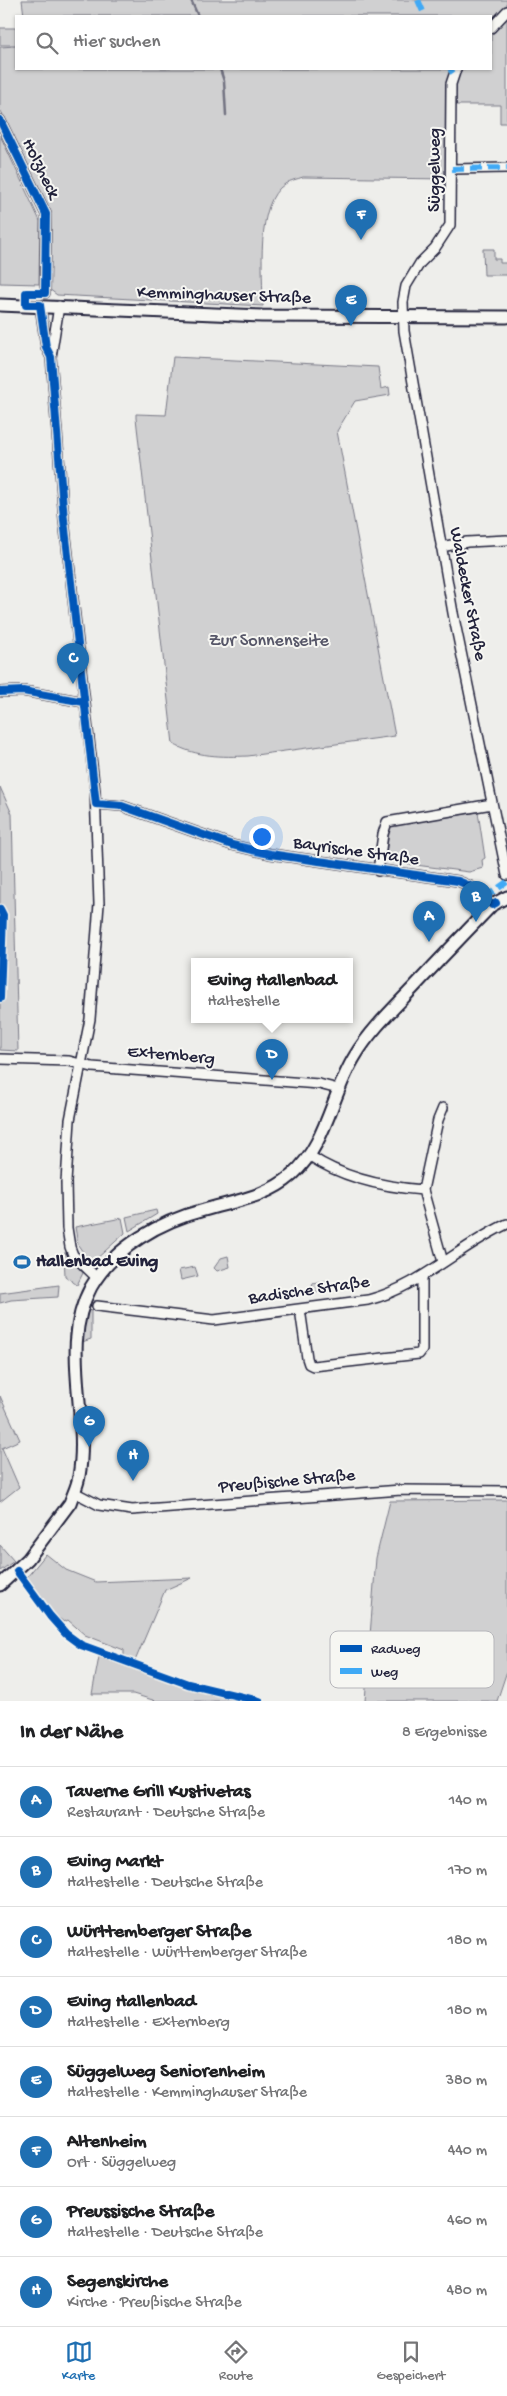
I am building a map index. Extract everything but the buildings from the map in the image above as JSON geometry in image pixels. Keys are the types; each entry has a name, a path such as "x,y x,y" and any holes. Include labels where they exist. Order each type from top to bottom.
{"street":[{"path":"492,27 507,11"},
{"name":"Süggelweg","path":"404,318 403,302 406,286 420,263 436,248 450,225 452,169 451,84 456,70"},
{"name":"Holzheck","path":"0,120 46,214 45,293"},
{"path":"452,169 507,168"},
{"name":"Kemminghauser Straße","path":"0,305 40,305 262,316 507,317"},
{"path":"40,305 46,347 51,357"},
{"path":"59,306 51,357 57,450 96,804 99,904 95,980 82,1064 70,1120 66,1182 67,1228 70,1247 74,1255 97,1278"},
{"name":"Waldecker Straße","path":"404,318 404,331 441,547 507,875"},
{"path":"441,547 467,542 507,540"},
{"path":"0,692 23,691 84,702"},
{"name":"Bayrische Straße","path":"96,804 122,806 232,846 270,854 464,883 492,906"},
{"name":"Bayrische Straße","path":"378,871 383,834 387,822 492,804"},
{"path":"0,1585 28,1559 70,1503 74,1492 79,1476 80,1448 78,1321 85,1301 97,1278 115,1258 141,1237 186,1215 268,1191 291,1176 310,1156 323,1131 338,1089 348,1068 366,1039 492,906 507,897"},
{"name":"Externberg","path":"0,1059 70,1061 82,1064 319,1084 338,1089"},
{"path":"443,1108 438,1120 423,1190 443,1262"},
{"path":"310,1156 346,1174 364,1180 390,1186 423,1190"},
{"name":"Badische Straße","path":"97,1306 214,1320 387,1296 489,1233 507,1224"},
{"path":"300,1309 306,1358 309,1364 313,1366 419,1354 422,1350 422,1276"},
{"name":"Preußische Straße","path":"74,1492 99,1505 136,1510 401,1490 507,1490"}],"green space":[{"path":"22,0 507,0 507,123 500,123 500,105 449,105 447,179 303,177 285,184 275,193 265,223 262,258 263,306 57,295 49,289 51,221 49,210 0,109 0,47 15,46 15,70 492,70 492,15 24,15"},
{"path":"0,28 15,28 15,45 0,45"},
{"path":"0,135 40,221 39,284 0,283"},
{"path":"483,249 494,249 494,259 500,259 500,263 507,263 507,275 484,275"},
{"name":"Zur Sonnenseite","path":"173,357 378,367 381,389 389,387 390,395 355,401 337,431 395,736 248,756 200,754 173,744 136,414 166,415"},
{"path":"0,787 12,814 18,1051 0,1050"},
{"path":"478,812 485,858 482,860 483,868 469,872 385,861 390,826"},
{"path":"156,1210 157,1214 129,1231 126,1217"},
{"path":"122,1218 125,1233 94,1261 89,1261 78,1245 75,1227"},
{"path":"64,1253 83,1273 77,1285 65,1276"},
{"path":"228,1256 230,1267 217,1271 214,1268 221,1258"},
{"path":"195,1267 198,1276 181,1280 179,1270"},
{"path":"330,1280 331,1290 313,1292 312,1283"},
{"path":"59,1285 58,1297 11,1300 0,1303 0,1293"},
{"path":"87,1309 91,1311 91,1339 82,1342"},
{"path":"0,1396 20,1440 2,1448 19,1487 0,1502"},
{"path":"507,1500 507,1671 497,1701 365,1701 366,1688 494,1688 494,1631 370,1631 376,1558 390,1501"},
{"path":"0,1545 14,1561 0,1571"},
{"path":"46,1554 66,1570 96,1582 192,1578 165,1590 135,1661 124,1657 124,1650 85,1635 68,1620 64,1622 43,1602 27,1577"},
{"path":"99,1657 177,1685 247,1701 156,1701 133,1694 92,1694"}],"waterway":[{"path":"191,0 198,15"},
{"path":"220,70 224,81 226,115"}],"marked path":[{"path":"418,0 425,15"},
{"path":"452,169 507,168"},
{"path":"484,898 507,882"}],"cycle path":[{"path":"0,120 46,214 45,293 26,293 26,305 40,305 46,347 51,357 64,520 96,804 122,806 232,845 270,854 458,881 470,886 492,905 496,903"},
{"path":"0,692 23,691 84,702"},
{"path":"0,909 3,915 0,998"},
{"path":"17,1571 50,1616 66,1634 81,1645 188,1684 259,1701"}],"place":[{"name":"Altenheim","path":"361,240"},
{"name":"Süggelweg Seniorenheim","path":"351,326"},
{"name":"Württemberger Straße","path":"73,684"},
{"name":"Eving Markt","path":"476,922"},
{"name":"Taverne Grill Kustivetas","path":"429,942"},
{"name":"Eving Hallenbad","path":"272,1080"},
{"name":"Hallenbad Eving","path":"22,1262"},
{"name":"Preussische Straße","path":"89,1447"},
{"name":"Segenskirche","path":"133,1481"}]}
